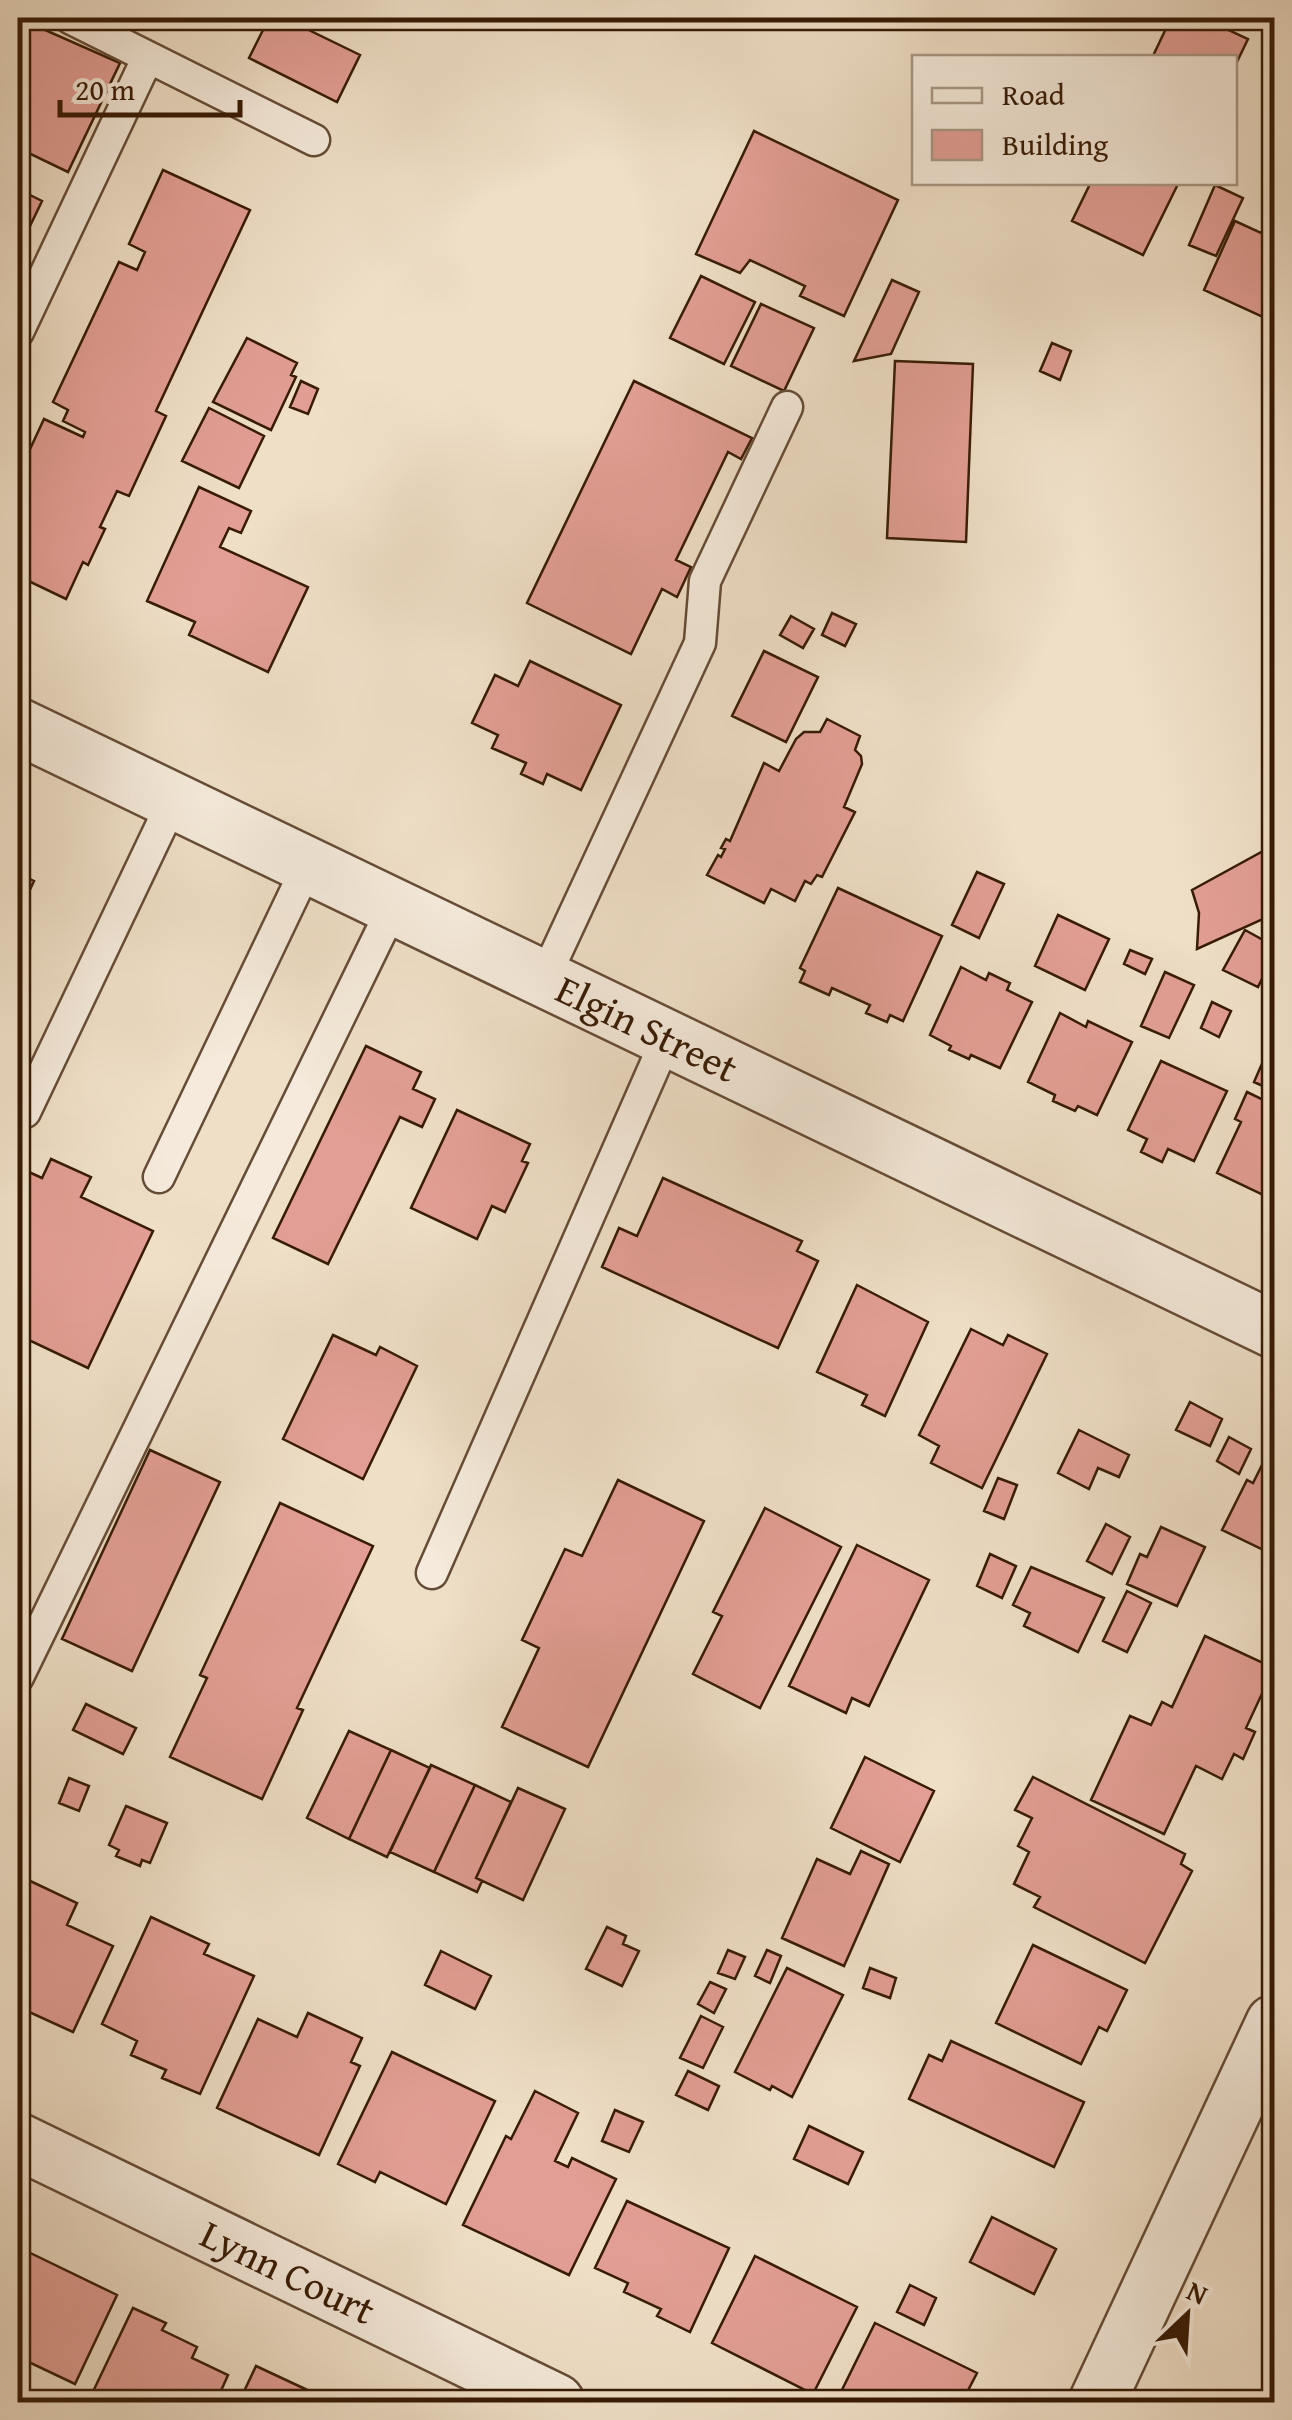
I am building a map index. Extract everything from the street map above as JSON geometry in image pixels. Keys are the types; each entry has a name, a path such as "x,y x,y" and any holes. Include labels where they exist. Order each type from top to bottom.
{"street":[{"name":"Elgin Street","path":"18,726 1274,1330"},
{"path":"1096,2402 1274,2023"},
{"name":"Lynn Court","path":"18,2141 556,2402"}],"lane":[{"path":"70,18 314,140"},
{"path":"18,332 148,57"},
{"path":"544,980 700,643 705,582 787,406"},
{"path":"25,1112 173,801"},
{"path":"159,1177 308,865"},
{"path":"18,1677 393,907"},
{"path":"432,1573 667,1038"}],"building":[{"path":"18,18 120,63 68,172 18,148"},
{"path":"269,18 284,18 360,55 337,102 249,58"},
{"path":"1171,18 1203,18 1248,39 1237,62 1237,55 1153,55"},
{"path":"754,131 898,200 844,316 800,296 805,286 750,260 740,273 696,254"},
{"path":"163,170 250,210 156,411 166,416 129,496 117,491 88,565 83,562 66,599 18,576 18,475 44,419 83,437 85,432 63,421 68,410 53,402 119,262 137,270 145,252 129,244"},
{"path":"1090,185 1178,185 1143,255 1072,221"},
{"path":"1215,185 1243,198 1216,256 1189,245"},
{"path":"18,189 42,201 18,251"},
{"path":"1235,221 1261,233 1265,226 1274,230 1274,322 1204,290"},
{"path":"701,276 755,302 724,364 670,338"},
{"path":"892,280 919,292 891,354 854,361"},
{"path":"761,304 814,328 784,391 731,366"},
{"path":"247,338 297,363 291,375 296,377 271,430 213,402"},
{"path":"1052,343 1071,351 1060,380 1040,371"},
{"path":"895,361 973,364 966,542 887,538"},
{"path":"301,381 318,389 308,414 290,407"},
{"path":"634,381 752,438 741,459 728,452 676,560 691,567 677,597 662,589 631,654 527,603"},
{"path":"209,408 264,436 239,488 182,461"},
{"path":"199,487 251,511 241,533 229,528 220,547 308,587 268,672 189,635 195,622 147,601"},
{"path":"832,613 856,624 845,646 822,635"},
{"path":"791,616 814,629 803,648 780,635"},
{"path":"764,651 818,677 786,742 732,716"},
{"path":"530,661 621,705 581,790 547,774 543,784 521,774 526,763 492,748 498,735 472,723 495,675 518,686"},
{"path":"827,719 860,736 855,750 862,764 844,807 855,812 822,877 817,875 811,884 805,881 795,901 771,889 764,903 707,875 718,855 721,857 726,839 730,841 764,763 779,771 796,739 804,732 820,732"},
{"path":"1274,845 1274,914 1197,949 1199,913 1192,890"},
{"path":"977,872 1004,884 979,938 952,925"},
{"path":"18,873 34,881 18,915"},
{"path":"838,888 942,936 903,1021 890,1015 887,1022 866,1013 870,1005 832,988 829,995 800,982 805,971 800,968"},
{"path":"1058,915 1109,939 1085,990 1035,966"},
{"path":"1245,930 1274,946 1258,987 1223,970"},
{"path":"1130,950 1152,959 1145,974 1124,964"},
{"path":"961,967 986,980 989,973 1010,983 1007,990 1032,1002 1000,1068 949,1050 951,1046 930,1035"},
{"path":"1165,972 1194,985 1169,1038 1141,1026"},
{"path":"1212,1002 1231,1011 1219,1037 1201,1028"},
{"path":"1060,1013 1086,1027 1088,1021 1132,1042 1097,1115 1053,1101 1055,1095 1028,1082"},
{"path":"1274,1036 1274,1091 1254,1082"},
{"path":"366,1046 421,1072 413,1089 435,1099 422,1127 400,1117 328,1264 273,1238"},
{"path":"1161,1061 1227,1091 1194,1161 1168,1149 1162,1162 1141,1152 1147,1139 1128,1130"},
{"path":"1247,1092 1274,1105 1266,1128 1274,1132 1274,1200 1217,1173 1241,1122 1235,1119"},
{"path":"457,1110 530,1144 522,1161 528,1163 505,1212 492,1206 477,1239 411,1208"},
{"path":"51,1159 91,1177 81,1197 153,1231 88,1368 18,1335 18,1167 42,1178"},
{"path":"663,1178 802,1241 797,1251 818,1261 778,1348 602,1267 619,1228 637,1236"},
{"path":"857,1285 928,1322 885,1416 862,1405 867,1395 817,1372"},
{"path":"971,1329 1003,1345 1008,1335 1047,1354 982,1488 931,1463 939,1446 919,1435"},
{"path":"333,1335 376,1355 380,1347 417,1366 363,1479 283,1439"},
{"path":"1190,1402 1222,1419 1210,1446 1176,1430"},
{"path":"1079,1430 1129,1455 1119,1477 1098,1468 1089,1489 1058,1473"},
{"path":"1229,1437 1251,1449 1239,1474 1217,1461"},
{"path":"150,1450 220,1482 132,1671 62,1639"},
{"path":"1264,1461 1274,1466 1274,1555 1222,1530 1247,1480 1253,1483"},
{"path":"998,1478 1017,1485 1004,1519 984,1511"},
{"path":"618,1480 704,1521 588,1767 502,1727 539,1648 522,1640 565,1549 582,1556"},
{"path":"280,1503 373,1546 297,1708 303,1710 262,1799 170,1757 207,1678 200,1675"},
{"path":"765,1508 841,1547 760,1708 693,1674 722,1616 713,1612"},
{"path":"1106,1524 1130,1537 1112,1574 1087,1561"},
{"path":"1161,1527 1205,1547 1177,1606 1127,1584 1140,1554 1147,1557"},
{"path":"857,1545 929,1580 869,1706 852,1698 846,1713 789,1686"},
{"path":"990,1554 1016,1566 1002,1598 977,1586"},
{"path":"1031,1567 1104,1598 1078,1652 1024,1626 1030,1613 1013,1605"},
{"path":"1127,1591 1151,1603 1127,1652 1103,1641"},
{"path":"1205,1636 1274,1668 1246,1728 1255,1732 1243,1759 1234,1754 1222,1779 1196,1766 1164,1834 1091,1800 1130,1716 1151,1725 1162,1702 1172,1707"},
{"path":"86,1704 136,1728 123,1754 73,1730"},
{"path":"349,1731 391,1750 349,1839 307,1818"},
{"path":"391,1750 430,1768 387,1857 349,1839"},
{"path":"865,1757 934,1791 900,1862 831,1828"},
{"path":"431,1765 475,1785 434,1872 390,1852"},
{"path":"1033,1777 1185,1854 1181,1864 1192,1871 1145,1963 1034,1907 1040,1897 1014,1884 1029,1852 1018,1846 1032,1818 1015,1810"},
{"path":"69,1778 89,1786 79,1811 59,1803"},
{"path":"475,1785 511,1802 476,1878 482,1881 477,1892 434,1872"},
{"path":"518,1788 565,1809 523,1900 476,1878"},
{"path":"126,1806 167,1823 150,1863 142,1860 140,1866 116,1856 119,1850 109,1845"},
{"path":"861,1851 889,1864 844,1966 782,1938 817,1859 850,1874"},
{"path":"26,1879 77,1903 67,1925 113,1946 73,2032 18,2007 18,1897"},
{"path":"151,1917 209,1944 204,1954 254,1976 200,2094 162,2078 166,2070 131,2055 137,2041 102,2024"},
{"path":"607,1927 626,1936 623,1944 639,1951 622,1986 586,1969"},
{"path":"1033,1945 1127,1990 1107,2031 1099,2027 1081,2064 996,2023"},
{"path":"728,1950 745,1957 735,1979 718,1973"},
{"path":"767,1950 781,1956 770,1983 755,1976"},
{"path":"441,1951 491,1976 475,2009 425,1985"},
{"path":"787,1968 843,1995 792,2097 735,2072"},
{"path":"870,1968 896,1978 890,1998 863,1988"},
{"path":"710,1982 726,1989 714,2013 698,2004"},
{"path":"308,2013 362,2038 351,2062 360,2066 319,2155 217,2108 258,2019 297,2037"},
{"path":"701,2016 723,2027 703,2068 680,2058"},
{"path":"951,2041 1084,2102 1054,2167 909,2099 929,2055 942,2061"},
{"path":"392,2052 495,2101 446,2204 380,2172 375,2182 338,2164"},
{"path":"688,2071 719,2086 708,2110 676,2095"},
{"path":"535,2091 578,2113 555,2161 568,2167 572,2158 616,2179 569,2275 463,2225 506,2136 511,2139"},
{"path":"615,2110 643,2122 629,2152 602,2141"},
{"path":"809,2126 863,2152 848,2184 794,2159"},
{"path":"627,2201 729,2248 690,2332 657,2316 661,2309 624,2292 628,2283 595,2268"},
{"path":"992,2217 1056,2249 1034,2294 970,2262"},
{"path":"18,2247 117,2295 75,2384 18,2357"},
{"path":"755,2256 857,2307 813,2394 712,2343"},
{"path":"910,2285 936,2298 924,2325 897,2312"},
{"path":"133,2308 166,2323 162,2330 197,2347 192,2358 228,2375 216,2402 88,2402"},
{"path":"875,2323 977,2373 962,2402 836,2402"},
{"path":"256,2366 333,2402 239,2402"}]}
